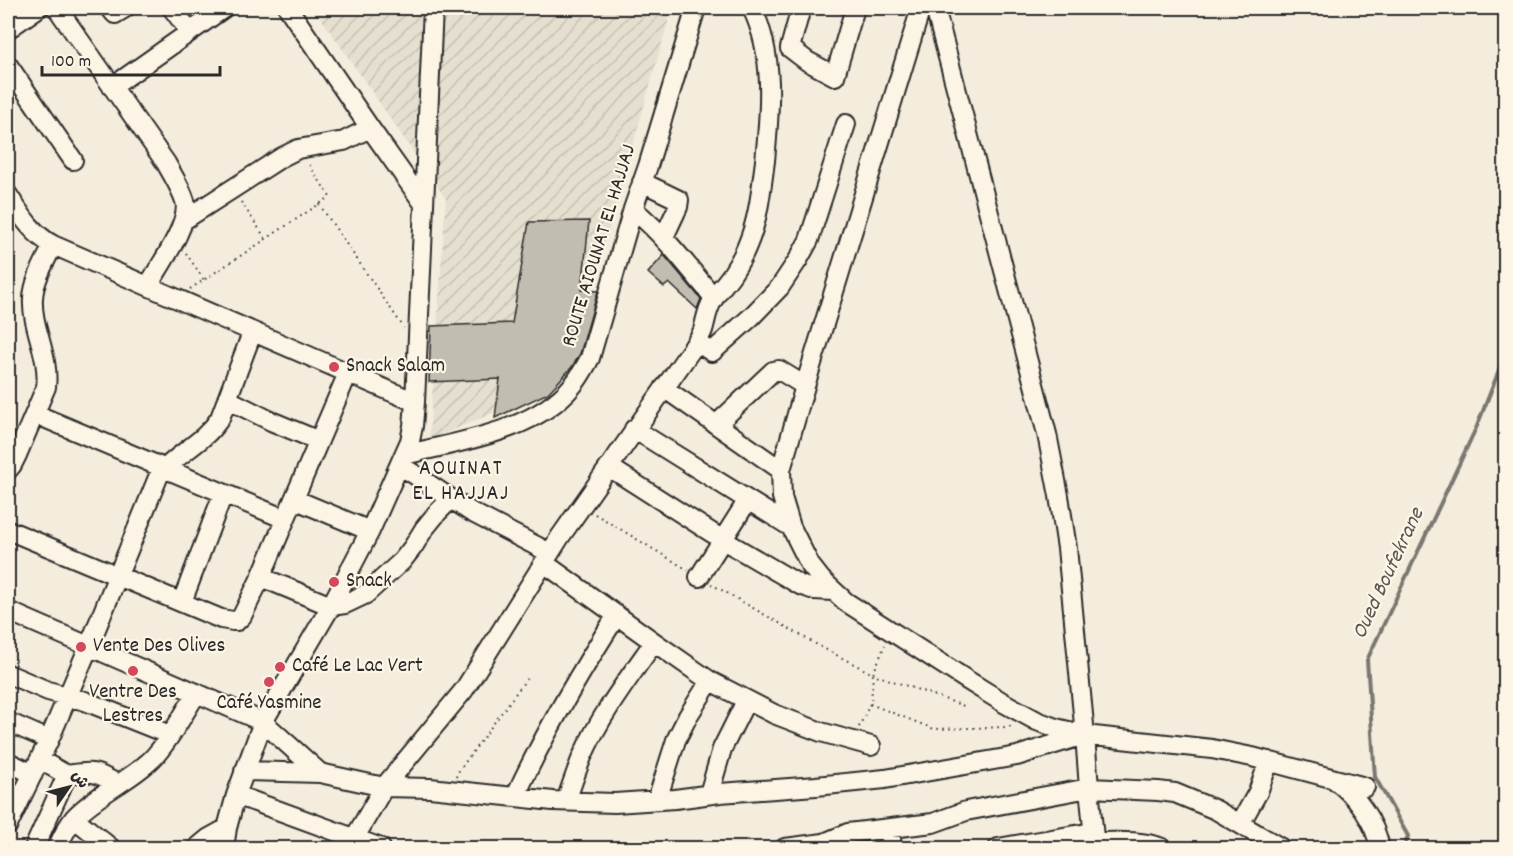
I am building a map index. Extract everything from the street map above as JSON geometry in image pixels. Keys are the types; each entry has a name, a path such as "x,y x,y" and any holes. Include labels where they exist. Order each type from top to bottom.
{"street":[{"path":"8,17 20,8"},
{"path":"8,29 38,8"},
{"path":"57,8 150,140 179,186 186,204 184,220 176,238 148,286"},
{"path":"110,8 115,14 125,8"},
{"path":"172,8 190,32"},
{"path":"112,87 224,8"},
{"path":"288,8 424,204"},
{"path":"224,849 236,795 263,722 331,606 370,531 410,441 415,402 433,8"},
{"name":"ROUTE AIOUNAT EL HAJJAJ","path":"403,460 500,431 544,410 564,396 574,385 590,358 696,8"},
{"path":"352,844 384,786 464,690 547,558 634,429 697,342 714,298 740,262 757,216 768,127 770,74 759,22 752,8"},
{"path":"801,8 790,48 807,61 835,76 855,8"},
{"path":"921,8 781,470 782,497 791,527 810,565 832,591 846,602 967,680 1029,716 1056,728 1085,735 1212,749 1269,761 1365,787"},
{"path":"935,8 1047,434 1059,496 1067,548 1094,841"},
{"path":"8,65 73,160"},
{"path":"697,342 712,352 751,318 780,287 809,240 846,124"},
{"path":"184,220 298,148 344,141 370,128"},
{"path":"642,182 679,200 664,237"},
{"path":"10,204 30,227 53,245 415,402"},
{"path":"633,210 664,237 714,298"},
{"path":"8,470 17,455 46,387 45,361 33,300 34,288 53,245"},
{"path":"8,825 49,740 159,475 214,428 220,418 252,333"},
{"path":"717,424 773,371 779,369 805,386"},
{"path":"8,530 221,619 237,621 242,616 261,577 348,373"},
{"path":"664,388 781,470"},
{"path":"227,399 319,441"},
{"path":"35,414 285,519"},
{"path":"634,429 791,527"},
{"path":"403,460 451,499 547,558 616,615 710,681 746,701 803,726 871,746"},
{"path":"609,467 723,540 800,585 814,590 832,591"},
{"path":"182,602 223,494"},
{"path":"294,499 370,531"},
{"path":"261,577 331,606 338,606 356,599 376,586 402,561 423,529 451,499"},
{"path":"699,577 748,500"},
{"path":"8,611 263,722 320,773"},
{"path":"514,797 545,736 616,615"},
{"path":"566,801 583,756 596,732 624,684 654,642"},
{"path":"8,674 48,691 85,701 170,735"},
{"path":"657,800 676,740 710,681"},
{"path":"57,849 74,818 153,757 197,693"},
{"path":"709,794 722,749 746,701"},
{"path":"8,722 49,740"},
{"path":"244,771 320,773 384,786 615,803 885,779 1017,756 1085,735"},
{"path":"1240,824 1258,792 1269,761"},
{"path":"8,762 67,775 86,772 99,773 117,784"},
{"path":"34,849 67,775"},
{"path":"1331,778 1343,786 1367,815 1374,828 1380,849"},
{"path":"785,849 824,843 848,833 933,823 966,811 1089,789 1175,793 1216,810 1281,849"},
{"path":"236,795 352,844 381,849"},
{"path":"74,818 111,849"},
{"path":"197,849 209,838 227,828"},
{"path":"890,828 892,849"},
{"path":"998,849 1094,841 1134,843 1162,849"}],"path":[{"path":"176,298 330,197 298,148"},
{"path":"232,190 266,239"},
{"path":"319,204 404,329"},
{"path":"176,238 204,280"},
{"path":"582,507 742,603 873,674 967,707"},
{"path":"858,730 871,702 873,674 891,631"},
{"path":"450,790 458,772 527,678"},
{"path":"870,704 934,729 1009,728 1029,716"}],"shaded area":[{"path":"314,8 672,8 565,383 429,440 446,199"}],"building":[{"path":"589,221 582,290 598,291 580,354 572,367 548,393 495,418 500,379 429,382 431,326 512,323 529,222"},
{"path":"664,255 701,299 697,309 669,283 664,287 648,273"}],"waterway":[{"name":"Oued Boufekrane","path":"1404,848 1408,836 1375,777 1367,660 1477,426 1506,353"}],"place":[{"name":"Snack Salam","path":"334,367"},
{"name":"Snack","path":"334,582"},
{"name":"Vente Des Olives","path":"81,647"},
{"name":"Café Le Lac Vert","path":"280,667"},
{"name":"Ventre Des Lestres","path":"133,671"},
{"name":"Café Yasmine","path":"269,682"}],"district":[{"name":"AOUINAT EL HAJJAJ","path":"461,482"}]}
